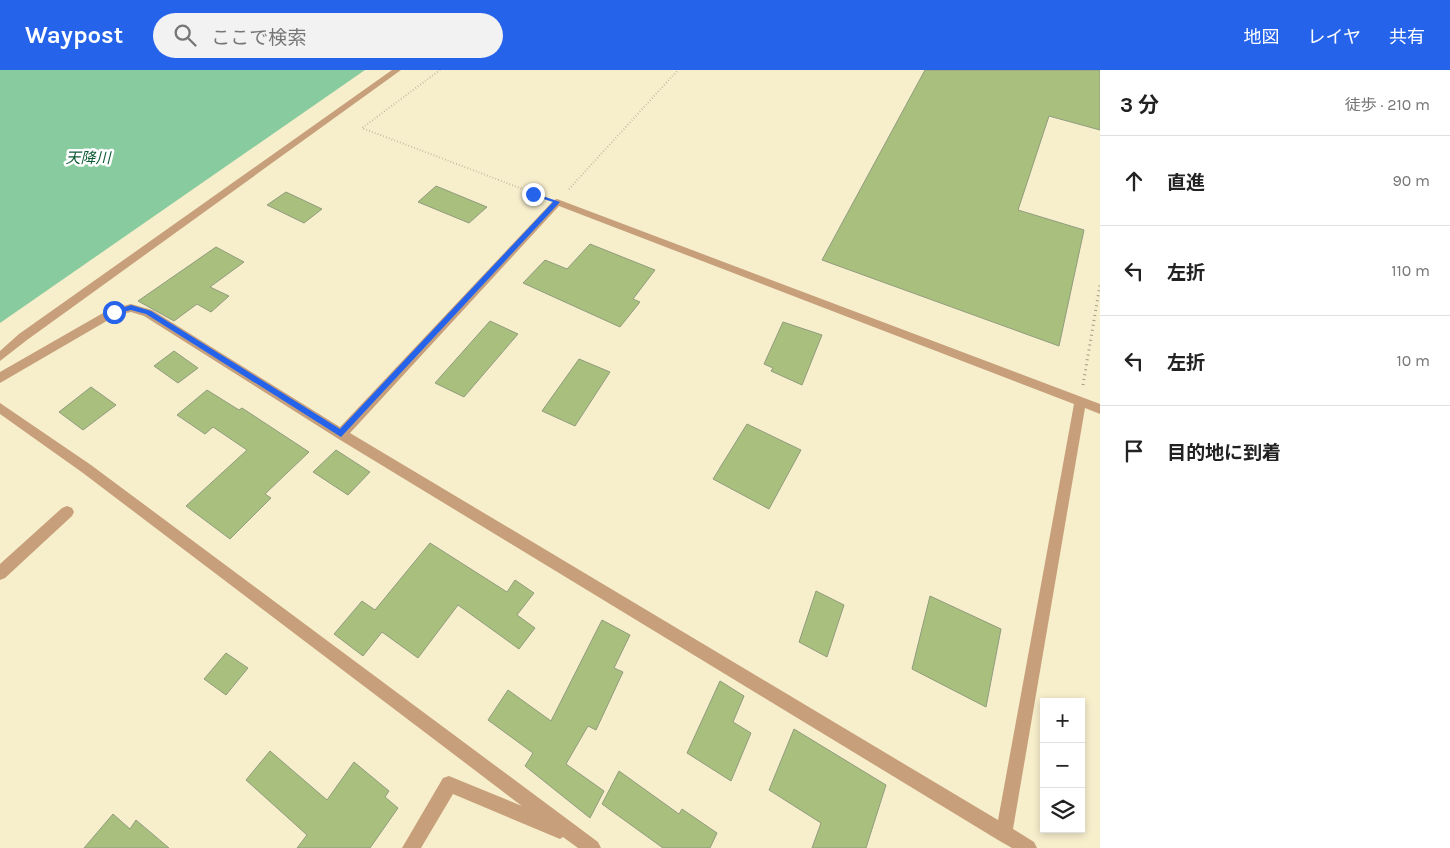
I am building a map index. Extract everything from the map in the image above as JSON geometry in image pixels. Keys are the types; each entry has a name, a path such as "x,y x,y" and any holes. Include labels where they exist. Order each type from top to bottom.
{"street":[{"path":"0,357 23,337 397,70"},
{"path":"341,434 557,202 1100,409"},
{"path":"0,378 114,312 131,308 148,313 341,434 1028,848"},
{"path":"1004,834 1080,402"},
{"path":"0,408 87,469 592,848"},
{"path":"0,574 67,512"},
{"path":"411,848 449,784 578,837"}],"path":[{"path":"440,70 362,128 557,202 678,70"},
{"path":"1080,402 1100,285"}],"water":[{"name":"天降川","path":"0,70 365,70 0,323"}],"building":[{"path":"925,70 1100,70 1100,130 1049,116 1018,210 1084,230 1059,346 822,260"},
{"path":"436,186 487,207 469,223 418,202"},
{"path":"286,192 322,209 304,223 267,205"},
{"path":"590,244 655,270 633,299 640,302 620,327 523,283 545,260 567,269"},
{"path":"216,247 244,262 210,287 229,296 211,312 197,304 174,321 138,301"},
{"path":"490,321 518,334 464,397 435,383"},
{"path":"783,322 822,335 802,385 771,371 773,368 764,364"},
{"path":"174,351 198,368 178,383 154,366"},
{"path":"579,359 610,372 575,426 542,411"},
{"path":"91,387 116,405 83,430 59,412"},
{"path":"207,390 239,410 242,408 309,452 265,494 271,498 230,539 186,506 247,450 213,427 205,434 177,415"},
{"path":"747,424 801,450 769,509 713,479"},
{"path":"336,450 370,472 348,495 313,472"},
{"path":"430,543 507,592 515,580 534,593 517,615 535,628 519,649 458,605 418,658 382,632 363,656 334,634 362,601 375,610"},
{"path":"816,591 844,605 827,657 799,642"},
{"path":"930,596 1001,629 986,707 912,669"},
{"path":"602,620 630,635 614,668 623,672 596,730 588,726 566,764 604,791 590,818 525,766 533,753 488,720 508,690 551,721"},
{"path":"226,653 248,668 226,695 204,679"},
{"path":"720,681 744,696 733,722 751,733 731,781 687,753"},
{"path":"794,729 886,785 866,848 812,848 821,823 769,790"},
{"path":"270,751 327,800 354,762 389,791 385,797 398,808 370,848 297,848 307,835 246,780"},
{"path":"619,771 679,814 682,809 717,833 710,848 663,848 602,804"},
{"path":"113,814 130,829 136,820 169,848 84,848"}],"route":[{"path":"114,312 131,308 148,313 341,434 557,202 533,194"}]}
